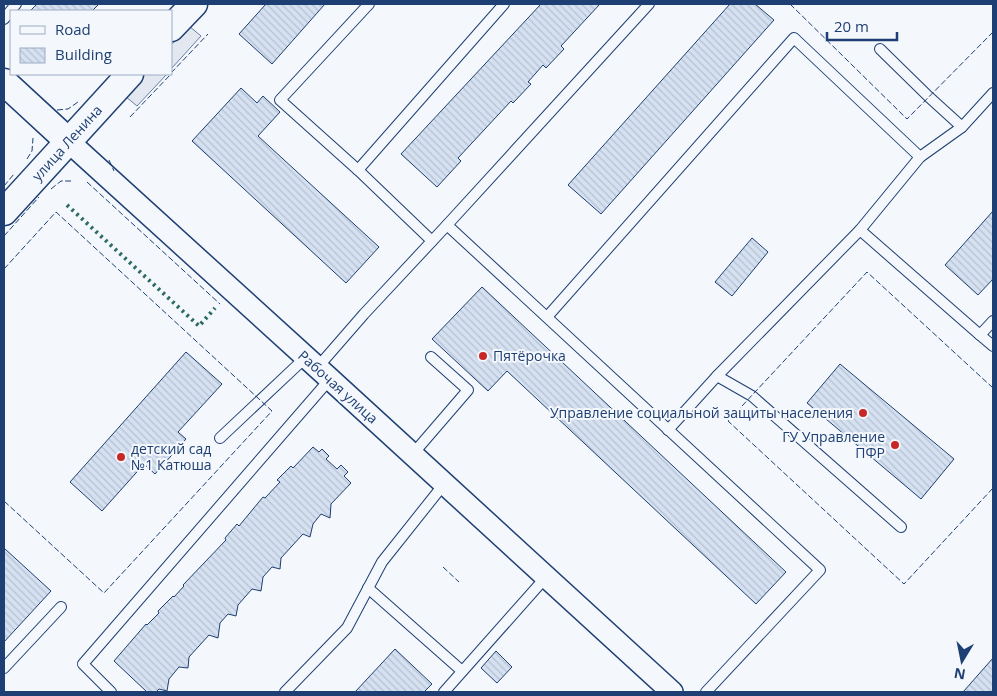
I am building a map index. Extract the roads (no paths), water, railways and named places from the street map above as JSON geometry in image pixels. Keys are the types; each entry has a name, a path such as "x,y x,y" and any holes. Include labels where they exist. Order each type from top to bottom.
{"street":[{"path":"172,27 194,4"},
{"name":"улица Ленина","path":"4,212 129,75"},
{"name":"Рабочая улица","path":"4,82 672,692"}],"lane":[{"path":"369,4 280,100 358,170 432,241"},
{"path":"358,170 504,4"},
{"path":"111,692 83,664 318,368 364,314 649,4"},
{"path":"547,317 794,38 920,157"},
{"path":"880,48 962,127"},
{"path":"668,430 717,376 860,230 920,157 962,127 993,93"},
{"path":"447,225 820,570 706,692"},
{"path":"860,230 993,346"},
{"path":"980,335 993,321"},
{"path":"412,455 468,390 431,357"},
{"path":"220,438 318,368"},
{"path":"717,376 752,396 901,527"},
{"path":"285,692 347,628 382,562 444,484"},
{"path":"444,692 546,577"},
{"path":"368,588 462,671"},
{"path":"4,668 61,607"}],"place":[{"name":"Пятёрочка","path":"483,356"},
{"name":"Управление социальной защиты населения","path":"863,413"},
{"name":"ГУ Управление ПФР","path":"895,445"},
{"name":"детский сад №1 Катюша","path":"121,457"}]}
